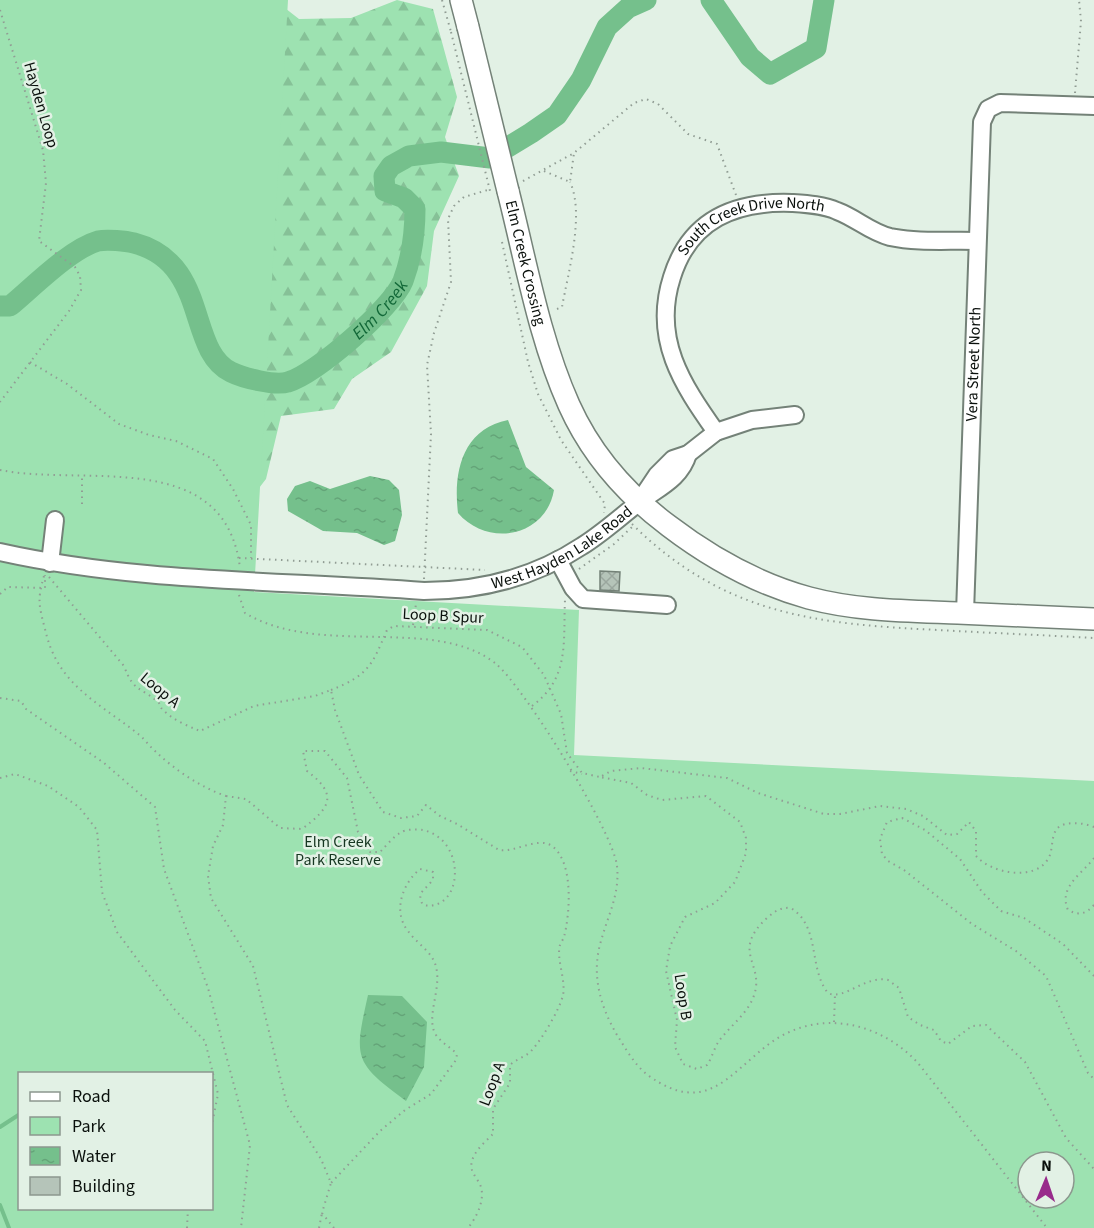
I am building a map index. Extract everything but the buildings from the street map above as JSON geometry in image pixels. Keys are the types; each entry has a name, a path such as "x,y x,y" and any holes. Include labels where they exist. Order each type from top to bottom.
{"main road":[{"name":"Elm Creek Crossing","path":"461,0 459,30 498,197 562,389 578,423 597,454 640,502"},
{"name":"West Hayden Lake Road","path":"640,502 713,556 750,576 789,592 866,609 1094,619"}],"street":[{"name":"Vera Street North","path":"965,613 981,129 988,109 1000,103 1074,105"},
{"path":"1074,105 1094,106"},
{"name":"South Creek Drive North","path":"716,432 685,388 668,347 667,292 684,249 700,230 718,217 740,206 767,202 804,204 837,210 871,230 891,237 977,241"},
{"path":"640,502 668,483 685,465 688,453 716,432 752,420 795,415"},
{"name":"West Hayden Lake Road","path":"0,552 44,565 228,581 453,590 493,584 520,576 558,560 597,536 640,502"},
{"path":"44,565 55,520"},
{"path":"558,560 573,588 583,599 667,605"}],"path":[{"path":"442,0 459,30 498,197"},
{"path":"1074,105 1081,21 1079,0"},
{"name":"Hayden Loop","path":"0,10 43,150 46,183 40,244 75,267 80,276 81,290 77,298 30,362"},
{"path":"557,309 562,307 575,218 576,201 570,182 574,153"},
{"path":"544,171 570,182"},
{"path":"501,237 528,363 538,394 561,440 605,504 602,515"},
{"path":"0,402 30,362 67,384 120,424 149,435 176,441 213,459 233,489 251,525 250,558"},
{"path":"0,470 159,481 186,490 209,505 221,518 234,540 239,558 240,575"},
{"path":"82,476 82,504"},
{"path":"605,504 611,502"},
{"path":"239,558 393,567 492,569"},
{"path":"44,565 38,598 49,649 60,669 82,694 139,734 157,754 192,779 213,792 246,799 280,828 302,829 324,812 328,798 322,783 307,771 303,751 325,751 346,778 358,832 370,852 380,852 401,832 418,829 435,833 449,845 454,871 451,894 439,904 423,905 421,890 433,879 433,872 420,869 409,878 402,896 402,920 436,966 437,996 431,1019 432,1029 441,1042 457,1054 456,1060 431,1094 405,1110 380,1131 331,1184 320,1228"},
{"name":"Loop A","path":"44,565 124,666 129,679 138,690 159,703 163,710 184,724 200,731 254,706 315,696 331,690 335,710 359,775 383,812 400,818 417,816 426,806 486,844 505,851 538,843 549,844 555,848 567,872 568,908 564,937 560,945 563,995 550,1024 532,1050 510,1065 510,1083 493,1109 493,1134 473,1158 472,1172 481,1187 481,1196 479,1209 468,1228"},
{"path":"0,594 8,587 40,588"},
{"path":"239,588 242,610 268,626 304,634 444,642 470,648 490,660 523,693 605,831 617,863 615,900 597,962 601,1002 624,1046 645,1073 660,1083 678,1090 709,1090 728,1080 777,1038 807,1025 834,1022 852,1024 877,1033 910,1054 1047,1228"},
{"path":"413,626 416,604 414,590"},
{"name":"Loop B Spur","path":"384,639 387,630 392,626 486,630 495,632 528,652 544,675 561,714 567,753 585,774"},
{"path":"331,690 356,681 366,671 384,639"},
{"path":"0,698 21,701 27,709 104,763 154,807 164,869 208,988 250,1145 241,1228"},
{"path":"570,771 600,777 611,771 633,768 717,776 824,814 840,814 880,806 906,809 923,816 946,835 957,834 969,822 976,831 976,856 989,867 1008,873 1026,871 1044,863 1048,859 1054,831 1060,826 1079,823 1094,827"},
{"path":"0,778 15,774 48,786 79,807 97,830 102,892 117,932 175,1010 205,1041 213,1072"},
{"name":"Loop B","path":"600,777 631,783 647,795 662,800 710,797 720,809 740,822 746,838 746,854 731,888 715,903 684,917 668,953 666,980 673,996 678,1020 675,1047 683,1064 696,1069 707,1065 719,1041 748,1008 755,992 750,936 768,917 781,908 794,910 807,926 819,980 828,993 835,995"},
{"path":"226,796 223,825 213,846 208,876 211,898 253,966 287,1105 321,1159 331,1184"},
{"path":"1094,976 1063,944 1024,918 1001,911 981,892 960,859 925,830 902,818 887,822 880,839 882,854 888,861 904,870 972,924 1016,951 1046,976 1088,1073 1094,1079"},
{"path":"1094,858 1070,884 1066,902 1068,910 1077,914 1085,913 1094,905"},
{"path":"834,1022 835,995 866,981 885,979 894,982 899,988 908,1017 934,1030 946,1043 953,1042 972,1026 980,1024 989,1027 1025,1062 1066,1138 1094,1168"},
{"path":"213,1074 218,1094 213,1119"},
{"path":"187,1228 188,1210"},
{"path":"322,1213 334,1228"}],"green space":[{"name":"Elm Creek Park Reserve","path":"0,0 288,0 254,592 579,610 574,755 1094,781 1094,1228 0,1228"},
{"path":"397,0 433,9 457,97 445,137 459,176 434,231 427,286 391,352 352,379 334,409 281,416 266,479 242,510 0,78 276,1 299,19 351,18"}],"water":[{"path":"508,420 526,467 554,490 549,506 540,518 528,527 514,532 485,531 470,524 458,513 459,468 471,443 480,433 492,425"},
{"path":"370,476 389,480 399,490 402,515 395,541 384,545 357,533 323,531 288,511 287,499 295,486 310,481 330,489"},
{"path":"368,995 402,996 427,1022 424,1067 406,1101 376,1077 362,1057 361,1033"}],"waterway":[{"name":"Elm Creek","path":"0,306 10,306 64,260 87,245 106,240 134,243 158,253 175,268 186,287 208,345 217,361 231,372 259,381 282,383 300,377 352,339 385,307 403,281 409,263 415,209 404,198 385,191 384,176 391,166 409,156 441,152 490,158 531,133 557,115 581,80 607,27 628,8 646,0"},
{"name":"Elm Creek","path":"711,0 750,57 770,74 816,48 824,0"},
{"path":"0,1127 18,1115"},
{"path":"0,1205 9,1228"}]}
